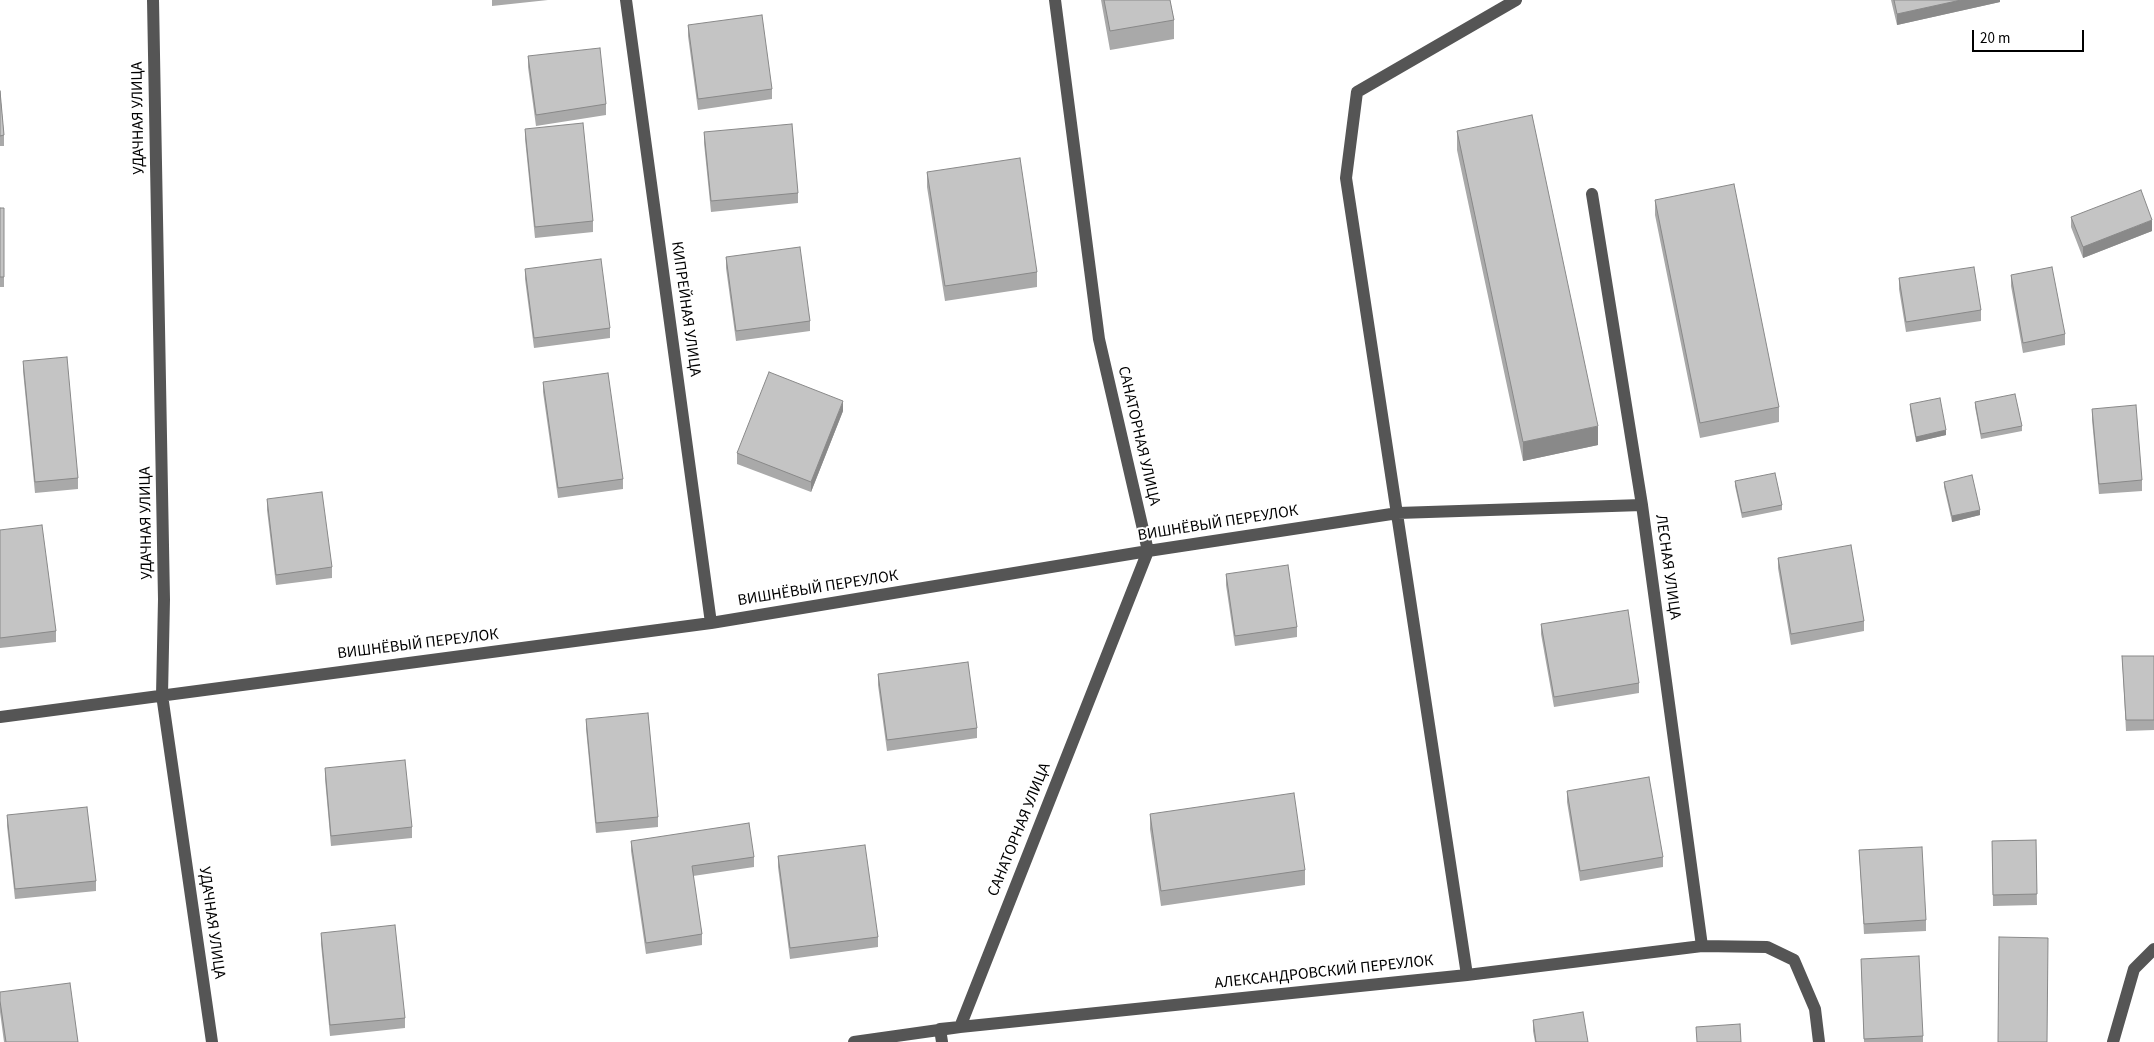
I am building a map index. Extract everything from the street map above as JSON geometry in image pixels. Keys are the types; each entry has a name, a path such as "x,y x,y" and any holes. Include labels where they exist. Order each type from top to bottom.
{"street":[{"name":"УДАЧНАЯ УЛИЦА","path":"153,0 164,599 162,695 212,1042"},
{"name":"КИПРЕЙНАЯ УЛИЦА","path":"626,0 711,623"},
{"name":"САНАТОРНАЯ УЛИЦА","path":"960,1027 1148,551 1099,339 1055,0"},
{"path":"1467,975 1346,178 1357,92 1516,0"},
{"name":"ЛЕСНАЯ УЛИЦА","path":"1592,194 1642,505 1702,946"},
{"name":"ВИШНЁВЫЙ ПЕРЕУЛОК","path":"0,717 711,623 1148,551 1398,513 1642,505"},
{"name":"АЛЕКСАНДРОВСКИЙ ПЕРЕУЛОК","path":"941,1036 960,1027 1467,975 1702,946 1767,948 1794,960 1815,1009 1819,1042"},
{"path":"2112,1042 2134,969 2154,949"},
{"path":"854,1042 941,1036"}],"building":[{"path":"1104,0 1170,0 1174,20 1110,31"},
{"path":"1894,0 1961,0 1897,14"},
{"path":"762,15 772,89 698,99 688,25"},
{"path":"600,48 606,104 536,115 528,56"},
{"path":"0,91 4,135 0,136"},
{"path":"1532,115 1598,426 1523,442 1457,131"},
{"path":"583,123 593,221 535,227 525,129"},
{"path":"792,124 798,193 711,201 704,132"},
{"path":"1020,158 1037,272 945,286 927,172"},
{"path":"1734,184 1779,407 1700,423 1655,200"},
{"path":"2141,190 2152,220 2083,247 2071,217"},
{"path":"0,208 4,208 4,277 0,277"},
{"path":"800,247 810,321 736,331 726,257"},
{"path":"601,259 610,328 534,338 525,269"},
{"path":"1974,267 1981,310 1906,322 1899,278"},
{"path":"2052,267 2065,334 2023,343 2011,275"},
{"path":"67,357 78,478 35,482 23,361"},
{"path":"769,372 843,401 811,482 737,453"},
{"path":"608,373 623,479 558,488 543,382"},
{"path":"2015,394 2022,426 1981,434 1975,402"},
{"path":"1940,398 1946,430 1916,437 1910,404"},
{"path":"2136,405 2142,480 2099,484 2092,409"},
{"path":"1775,473 1782,505 1742,513 1735,481"},
{"path":"1972,475 1980,510 1952,516 1944,482"},
{"path":"322,492 332,567 276,575 267,499"},
{"path":"42,525 56,631 0,638 0,530"},
{"path":"1851,545 1864,621 1791,634 1778,558"},
{"path":"1288,565 1297,627 1235,636 1226,574"},
{"path":"1628,610 1639,683 1554,697 1541,624"},
{"path":"2122,656 2154,656 2154,720 2126,720"},
{"path":"968,662 977,728 887,740 878,674"},
{"path":"648,713 658,817 596,823 586,719"},
{"path":"405,760 412,827 331,836 325,768"},
{"path":"1649,777 1663,857 1580,871 1567,791"},
{"path":"1294,793 1305,870 1161,891 1150,814"},
{"path":"87,807 96,881 15,889 7,815"},
{"path":"749,823 754,857 692,866 702,934 646,943 631,841"},
{"path":"2036,840 2037,894 1993,895 1992,841"},
{"path":"865,845 878,937 790,948 778,856"},
{"path":"1922,847 1926,920 1864,924 1859,850"},
{"path":"395,925 405,1018 330,1025 321,933"},
{"path":"1999,937 2048,938 2047,1042 1998,1042"},
{"path":"1919,956 1923,1036 1864,1039 1861,959"},
{"path":"70,983 78,1042 6,1042 0,992"},
{"path":"1583,1012 1588,1042 1536,1042 1533,1020"},
{"path":"1740,1024 1741,1042 1697,1042 1696,1027"}]}
